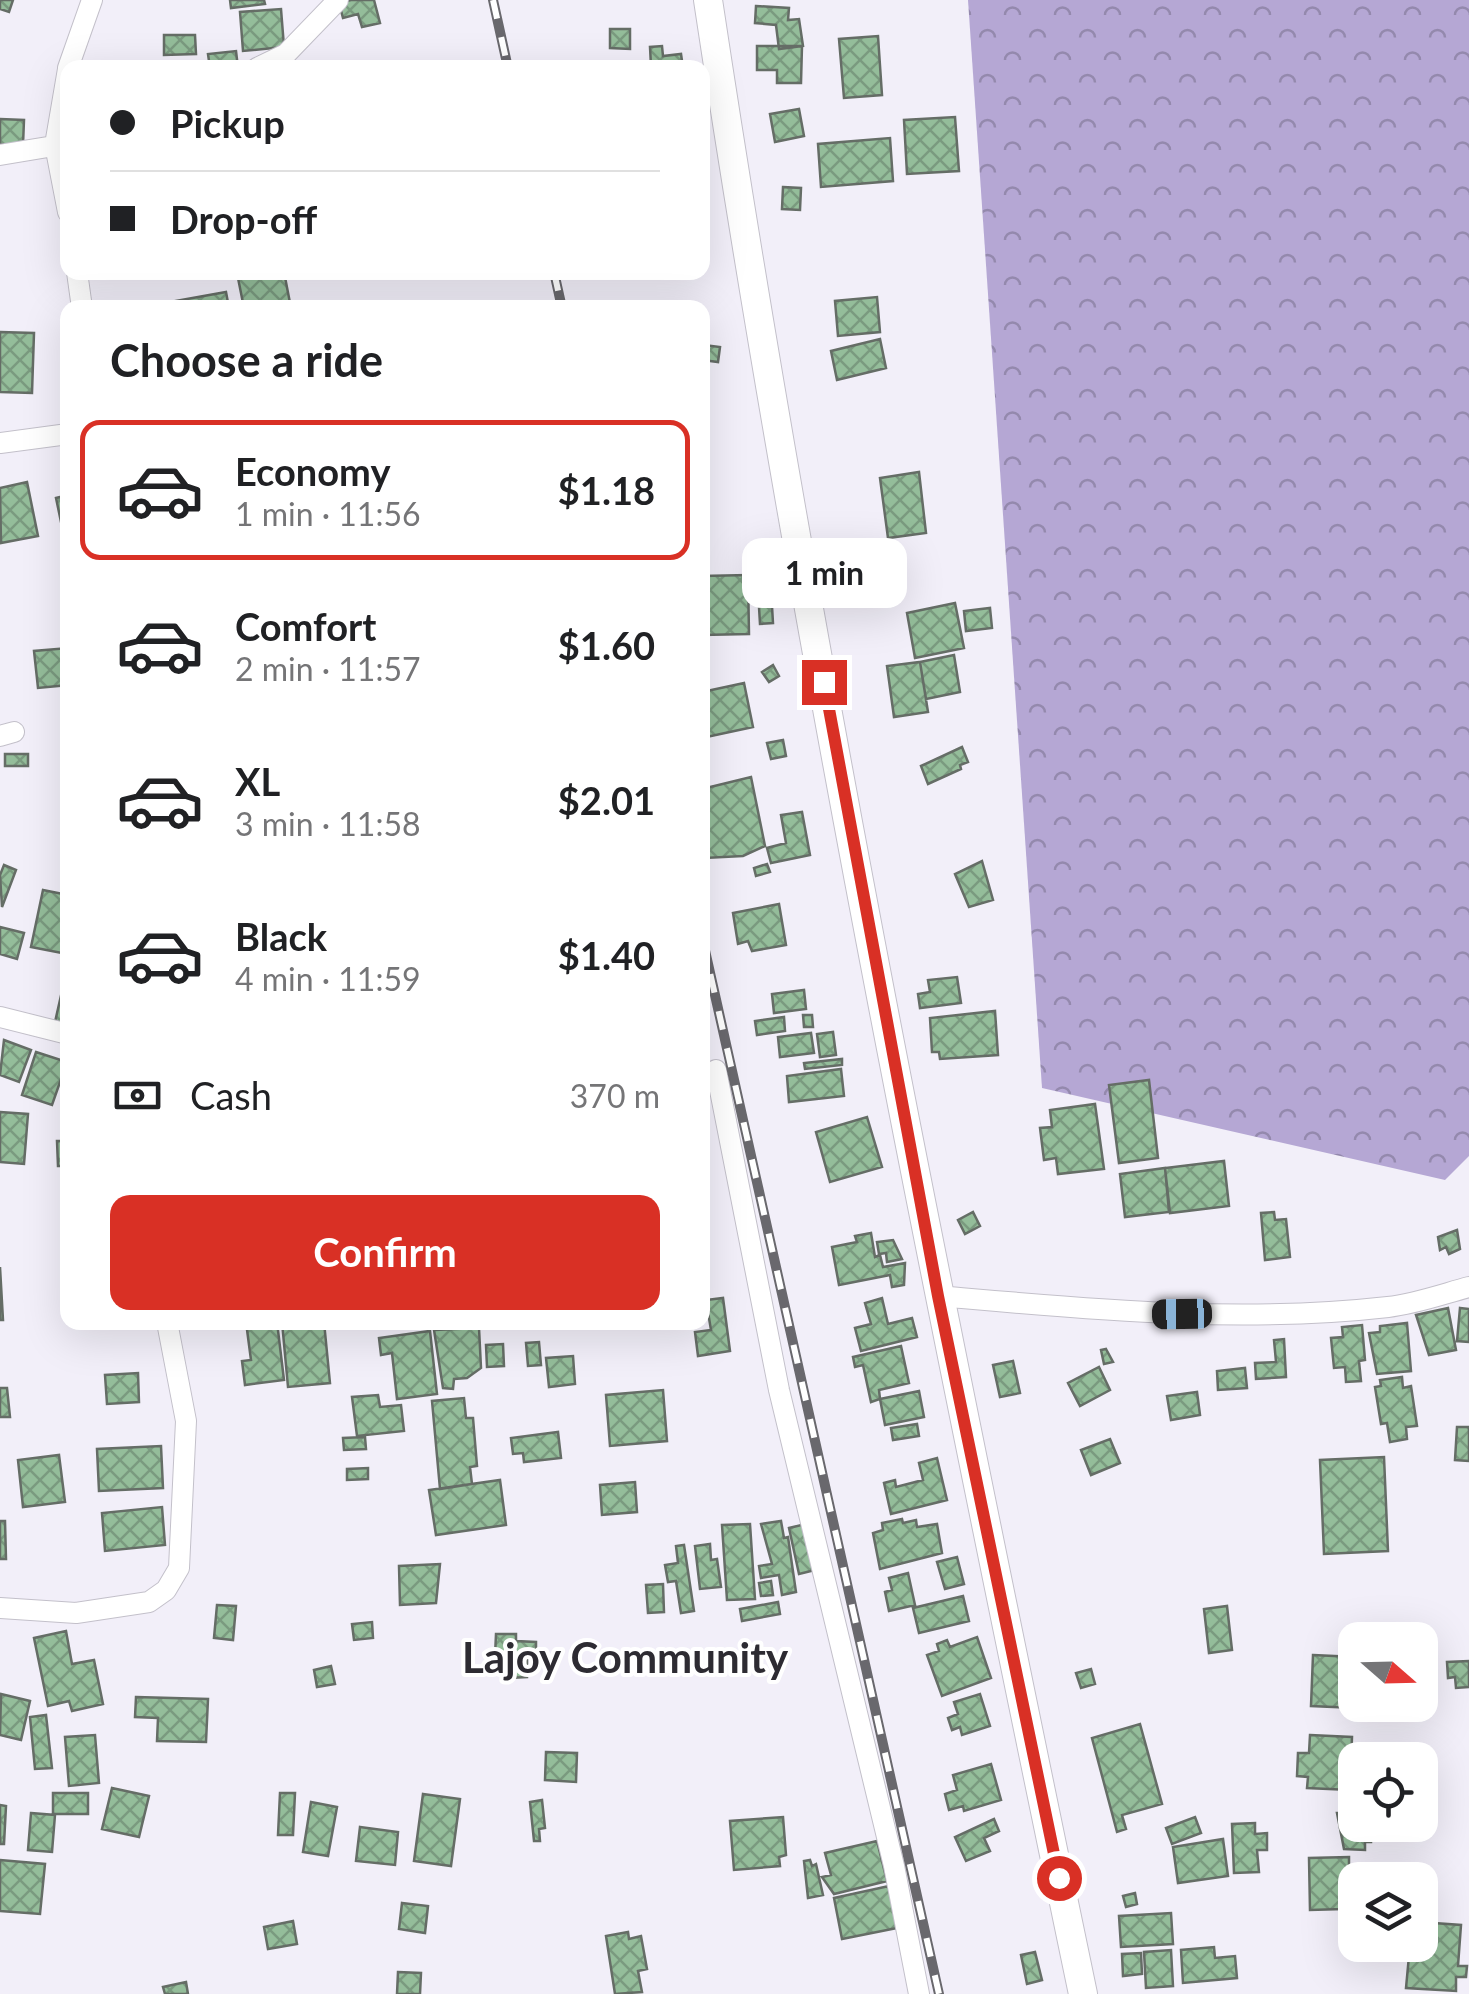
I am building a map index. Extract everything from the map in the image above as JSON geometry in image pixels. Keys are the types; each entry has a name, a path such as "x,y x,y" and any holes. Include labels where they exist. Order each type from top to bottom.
{"main road":[{"path":"708,0 824,682 938,1296 1083,1994"}],"street":[{"path":"71,60 92,0"},
{"path":"274,60 286,54 338,0"},
{"path":"0,155 60,144"},
{"path":"0,443 60,435"},
{"path":"0,1017 60,1032"},
{"path":"716,1070 779,1390 894,1866 919,1994"},
{"path":"938,1296 1150,1314 1276,1312 1390,1307 1469,1287"},
{"path":"0,1608 76,1613 149,1602 166,1590 179,1568 186,1421 168,1330"}],"green space":[{"path":"968,0 1469,0 1469,1156 1445,1180 1042,1088"}],"building":[{"path":"0,0 13,0 9,12 0,9"},
{"path":"230,0 264,0 265,4 231,8"},
{"path":"374,0 380,23 362,27 358,14 343,18 339,3"},
{"path":"756,6 789,8 788,20 799,19 803,46 779,49 776,25 755,23"},
{"path":"281,9 284,47 243,51 240,12"},
{"path":"610,29 630,29 630,49 610,48"},
{"path":"164,35 195,35 196,54 164,55"},
{"path":"878,36 882,95 844,98 839,39"},
{"path":"662,46 663,56 681,54 682,60 651,60 650,47"},
{"path":"757,46 802,46 801,83 777,83 777,70 757,70"},
{"path":"236,51 237,60 209,60 208,54"},
{"path":"799,109 804,136 775,142 770,114"},
{"path":"955,117 959,171 907,174 904,120"},
{"path":"0,119 24,120 23,145 0,144"},
{"path":"890,138 893,181 821,187 818,144"},
{"path":"783,187 801,188 800,210 782,209"},
{"path":"238,280 286,280 289,300 242,300"},
{"path":"226,292 228,300 181,300"},
{"path":"877,297 880,332 838,336 835,301"},
{"path":"0,332 34,333 32,393 0,392"},
{"path":"880,339 886,368 837,380 831,351"},
{"path":"710,346 720,347 718,362 710,361"},
{"path":"919,472 926,533 888,538 880,478"},
{"path":"27,482 38,536 1,543 0,488"},
{"path":"748,575 749,634 710,635 710,576"},
{"path":"955,603 964,648 915,658 907,613"},
{"path":"772,606 773,623 760,624 759,607"},
{"path":"990,608 992,628 966,631 964,611"},
{"path":"60,649 60,686 38,688 34,651"},
{"path":"954,655 960,692 926,699 920,662"},
{"path":"920,662 928,712 894,717 887,666"},
{"path":"773,665 779,676 769,682 762,672"},
{"path":"744,683 753,727 710,736 710,690"},
{"path":"783,740 786,756 771,759 767,743"},
{"path":"962,747 968,762 928,784 921,766"},
{"path":"5,754 28,754 28,766 5,766"},
{"path":"751,777 765,846 743,856 710,858 710,787"},
{"path":"802,812 810,855 771,863 767,848 786,843 781,815"},
{"path":"982,861 993,900 969,907 955,874"},
{"path":"767,864 770,872 756,876 754,868"},
{"path":"4,865 16,870 2,907 0,875"},
{"path":"43,890 60,893 60,953 31,947"},
{"path":"779,904 786,945 752,951 748,941 738,944 733,913"},
{"path":"0,927 24,933 17,959 0,954"},
{"path":"957,977 961,1003 920,1008 918,994 930,992 928,980"},
{"path":"804,990 806,1009 774,1013 772,994"},
{"path":"60,1000 60,1033 53,1031"},
{"path":"995,1011 998,1055 940,1059 939,1052 932,1052 930,1018"},
{"path":"803,1015 812,1015 813,1027 804,1027"},
{"path":"784,1017 785,1031 757,1035 755,1021"},
{"path":"833,1032 836,1055 820,1057 817,1034"},
{"path":"811,1033 814,1053 780,1057 778,1037"},
{"path":"4,1040 31,1050 19,1082 0,1075"},
{"path":"36,1052 60,1060 60,1082 52,1105 22,1095"},
{"path":"842,1059 842,1065 805,1069 804,1063"},
{"path":"841,1069 844,1096 789,1102 787,1076"},
{"path":"1149,1080 1158,1158 1119,1163 1109,1085"},
{"path":"1095,1104 1104,1169 1058,1174 1056,1158 1044,1160 1040,1128 1052,1127 1050,1110"},
{"path":"0,1112 28,1114 24,1164 0,1162"},
{"path":"867,1117 882,1167 830,1182 816,1132"},
{"path":"1224,1161 1229,1206 1170,1213 1165,1168"},
{"path":"1165,1168 1169,1212 1125,1217 1120,1174"},
{"path":"973,1212 980,1226 965,1234 958,1220"},
{"path":"1274,1212 1275,1220 1286,1219 1290,1257 1265,1260 1261,1213"},
{"path":"1457,1230 1460,1249 1449,1254 1446,1247 1440,1250 1438,1237"},
{"path":"871,1233 875,1257 880,1255 883,1267 905,1263 904,1285 892,1287 890,1275 839,1285 832,1247 857,1242 855,1236"},
{"path":"893,1240 902,1259 887,1262 886,1253 879,1254 877,1242"},
{"path":"0,1267 3,1320 0,1320"},
{"path":"723,1298 730,1351 698,1356 695,1332 711,1330 710,1300"},
{"path":"882,1298 888,1324 912,1318 917,1337 861,1351 855,1328 871,1324 865,1303"},
{"path":"1448,1308 1456,1350 1429,1355 1416,1315"},
{"path":"1460,1308 1469,1309 1469,1342 1457,1341"},
{"path":"1407,1323 1411,1371 1377,1374 1369,1333 1380,1332 1380,1326"},
{"path":"1362,1325 1365,1360 1359,1361 1361,1381 1346,1382 1345,1367 1334,1368 1331,1338 1343,1337 1342,1327"},
{"path":"247,1330 278,1330 284,1380 245,1385 242,1361 251,1360"},
{"path":"283,1330 325,1330 330,1383 288,1387"},
{"path":"434,1330 479,1330 481,1368 467,1378 454,1379 453,1389 443,1388"},
{"path":"430,1331 437,1394 397,1399 392,1353 381,1355 379,1338"},
{"path":"1284,1339 1286,1377 1256,1379 1255,1363 1276,1362 1274,1340"},
{"path":"539,1342 541,1365 528,1366 526,1343"},
{"path":"503,1344 504,1366 487,1367 486,1345"},
{"path":"901,1346 909,1383 879,1390 880,1399 871,1402 863,1365 855,1367 853,1357"},
{"path":"1106,1349 1113,1362 1104,1364 1101,1350"},
{"path":"573,1356 575,1384 549,1387 546,1358"},
{"path":"1013,1361 1020,1393 1000,1397 993,1365"},
{"path":"1099,1367 1110,1390 1080,1406 1068,1383"},
{"path":"1245,1368 1247,1388 1218,1390 1217,1371"},
{"path":"138,1373 139,1402 107,1404 105,1375"},
{"path":"1402,1377 1403,1388 1411,1386 1417,1426 1406,1427 1407,1439 1390,1442 1387,1423 1381,1424 1375,1387 1381,1386 1380,1380"},
{"path":"0,1388 7,1388 10,1417 0,1417"},
{"path":"663,1390 667,1441 610,1446 606,1395"},
{"path":"919,1391 924,1417 885,1425 880,1399"},
{"path":"1197,1392 1200,1415 1171,1420 1167,1396"},
{"path":"378,1395 380,1407 401,1405 404,1431 357,1436 352,1397"},
{"path":"464,1398 466,1418 473,1418 477,1466 470,1467 472,1484 440,1489 432,1401"},
{"path":"917,1424 919,1436 893,1440 891,1428"},
{"path":"1457,1427 1469,1427 1469,1461 1455,1460"},
{"path":"558,1432 561,1458 524,1462 523,1453 513,1454 511,1438"},
{"path":"365,1437 366,1449 344,1450 343,1438"},
{"path":"1110,1439 1120,1463 1091,1475 1081,1450"},
{"path":"161,1446 163,1488 99,1491 97,1449"},
{"path":"59,1455 65,1502 23,1507 18,1460"},
{"path":"1384,1457 1388,1551 1324,1554 1320,1460"},
{"path":"937,1458 947,1500 891,1514 884,1483 895,1480 896,1487 923,1480 919,1463"},
{"path":"368,1468 368,1479 347,1480 347,1469"},
{"path":"500,1480 506,1525 436,1535 429,1490"},
{"path":"635,1482 637,1512 602,1515 600,1485"},
{"path":"162,1507 165,1545 105,1551 102,1513"},
{"path":"902,1519 903,1523 916,1520 917,1527 937,1524 942,1553 880,1569 873,1533 883,1530 882,1523"},
{"path":"0,1521 5,1521 6,1559 0,1559"},
{"path":"781,1521 784,1538 788,1537 796,1592 782,1595 779,1575 761,1578 759,1566 772,1564 761,1524"},
{"path":"814,1522 819,1569 799,1574 789,1528"},
{"path":"750,1524 755,1599 727,1600 722,1525"},
{"path":"710,1544 711,1560 717,1559 721,1587 700,1589 695,1546"},
{"path":"684,1545 694,1611 681,1613 676,1581 668,1582 665,1565 678,1563 676,1546"},
{"path":"957,1557 964,1584 945,1589 937,1562"},
{"path":"440,1564 436,1603 400,1605 399,1566"},
{"path":"908,1573 915,1605 889,1611 885,1592 892,1590 889,1578"},
{"path":"771,1581 773,1595 761,1596 759,1583"},
{"path":"663,1584 664,1612 648,1613 646,1585"},
{"path":"963,1596 969,1621 919,1633 913,1608"},
{"path":"778,1602 780,1614 742,1621 740,1609"},
{"path":"217,1605 236,1606 233,1640 214,1638"},
{"path":"1227,1606 1232,1650 1209,1653 1204,1609"},
{"path":"372,1622 373,1638 354,1640 352,1624"},
{"path":"66,1631 72,1664 94,1660 103,1704 72,1711 69,1701 48,1706 34,1638"},
{"path":"496,1634 516,1634 516,1641 536,1642 536,1657 495,1656"},
{"path":"977,1637 991,1678 942,1696 927,1655 939,1651 937,1644 947,1640 950,1647"},
{"path":"1313,1655 1338,1656 1338,1707 1311,1706"},
{"path":"510,1656 527,1657 527,1677 510,1678"},
{"path":"1469,1661 1469,1687 1456,1688 1455,1677 1448,1678 1447,1662"},
{"path":"331,1666 335,1684 317,1687 314,1670"},
{"path":"1091,1669 1095,1684 1081,1688 1076,1673"},
{"path":"1,1694 30,1701 21,1740 0,1735"},
{"path":"980,1694 990,1726 962,1735 960,1727 952,1730 948,1718 958,1714 954,1702"},
{"path":"136,1697 208,1699 206,1742 157,1741 158,1718 135,1717"},
{"path":"46,1715 52,1768 35,1769 30,1717"},
{"path":"1140,1724 1162,1804 1122,1815 1126,1829 1117,1832 1092,1738"},
{"path":"95,1735 99,1783 69,1786 65,1737"},
{"path":"1310,1735 1352,1737 1352,1742 1338,1742 1338,1789 1307,1788 1308,1777 1297,1776 1298,1753 1309,1753"},
{"path":"546,1752 577,1753 576,1782 545,1780"},
{"path":"991,1764 1001,1800 964,1811 963,1806 949,1810 945,1794 957,1790 953,1775"},
{"path":"112,1788 149,1796 139,1837 102,1829"},
{"path":"53,1793 88,1793 88,1814 53,1814"},
{"path":"280,1793 295,1793 293,1835 278,1835"},
{"path":"423,1794 460,1799 451,1866 414,1861"},
{"path":"542,1800 545,1828 539,1829 540,1841 534,1841 530,1802"},
{"path":"311,1802 337,1807 328,1856 303,1852"},
{"path":"0,1805 6,1806 4,1844 0,1844"},
{"path":"31,1813 55,1815 52,1852 28,1850"},
{"path":"783,1817 786,1855 779,1857 780,1866 734,1870 730,1821"},
{"path":"1195,1817 1201,1833 1172,1844 1166,1828"},
{"path":"994,1819 999,1831 984,1838 990,1851 966,1861 955,1837"},
{"path":"1255,1823 1255,1834 1267,1833 1267,1850 1257,1850 1259,1872 1234,1873 1232,1824"},
{"path":"360,1827 398,1832 395,1865 356,1861"},
{"path":"1223,1839 1228,1876 1178,1883 1173,1847"},
{"path":"877,1841 887,1881 834,1894 822,1877 831,1875 825,1853"},
{"path":"1343,1842 1365,1842 1365,1850 1344,1849"},
{"path":"1349,1857 1349,1862 1338,1862 1338,1909 1310,1910 1309,1858"},
{"path":"0,1860 45,1864 40,1914 0,1911"},
{"path":"810,1860 812,1866 816,1864 823,1895 808,1898 804,1861"},
{"path":"889,1886 897,1928 842,1939 834,1898"},
{"path":"1135,1893 1137,1904 1126,1907 1123,1896"},
{"path":"402,1903 428,1906 425,1933 399,1929"},
{"path":"1171,1913 1173,1944 1121,1947 1119,1916"},
{"path":"293,1921 297,1944 268,1949 264,1927"},
{"path":"1438,1923 1461,1925 1458,1966 1467,1966 1466,1977 1456,1977 1456,1991 1406,1988 1408,1962 1438,1962"},
{"path":"628,1932 629,1939 641,1936 647,1969 638,1971 642,1992 615,1994 606,1936"},
{"path":"1214,1947 1215,1958 1235,1956 1237,1978 1183,1983 1181,1950"},
{"path":"1171,1950 1173,1986 1146,1988 1144,1952"},
{"path":"1035,1952 1042,1980 1027,1984 1021,1955"},
{"path":"1141,1953 1142,1974 1123,1976 1122,1954"},
{"path":"398,1972 421,1973 420,1994 397,1994"},
{"path":"186,1982 188,1994 165,1994 163,1987"}],"railway":[{"path":"493,0 506,60"},
{"path":"556,280 560,300"},
{"path":"710,973 939,1994"}],"district":[{"name":"Lajoy Community","path":"625,1658"}],"route":[{"path":"824,682 938,1296 1059,1878"}]}
